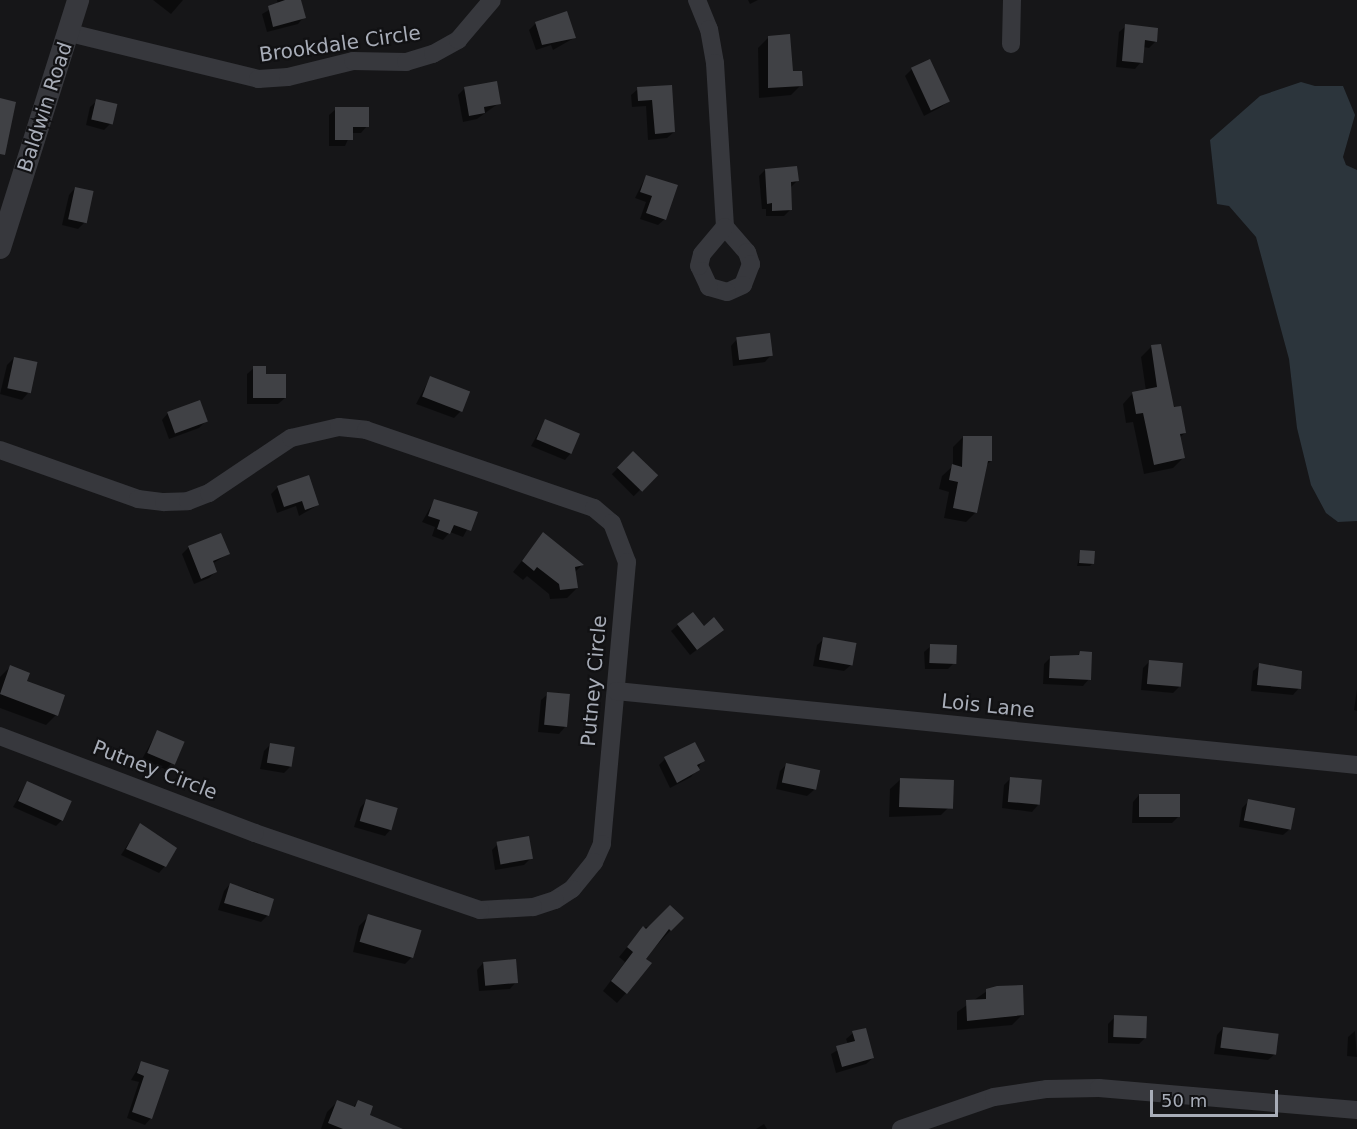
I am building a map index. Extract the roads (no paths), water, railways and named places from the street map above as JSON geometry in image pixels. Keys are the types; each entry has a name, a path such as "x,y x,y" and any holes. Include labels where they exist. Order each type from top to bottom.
{"street":[{"name":"Baldwin Road","path":"0,248 70,33 78,0"},
{"name":"Brookdale Circle","path":"70,33 258,79 288,77 353,61 406,62 433,54 458,40 492,0"},
{"path":"698,0 709,29 715,63 725,226"},
{"path":"1011,44 1012,0"},
{"name":"Putney Circle","path":"0,450 138,499 164,502 188,501 209,493 291,438 339,428 366,430 578,500 612,523 627,562 602,844 594,862 572,889 555,900 507,911 480,910 278,840 0,736"},
{"name":"Lois Lane","path":"615,690 1357,765"},
{"path":"901,1129 984,1100 1047,1089 1099,1088 1357,1110"}]}
